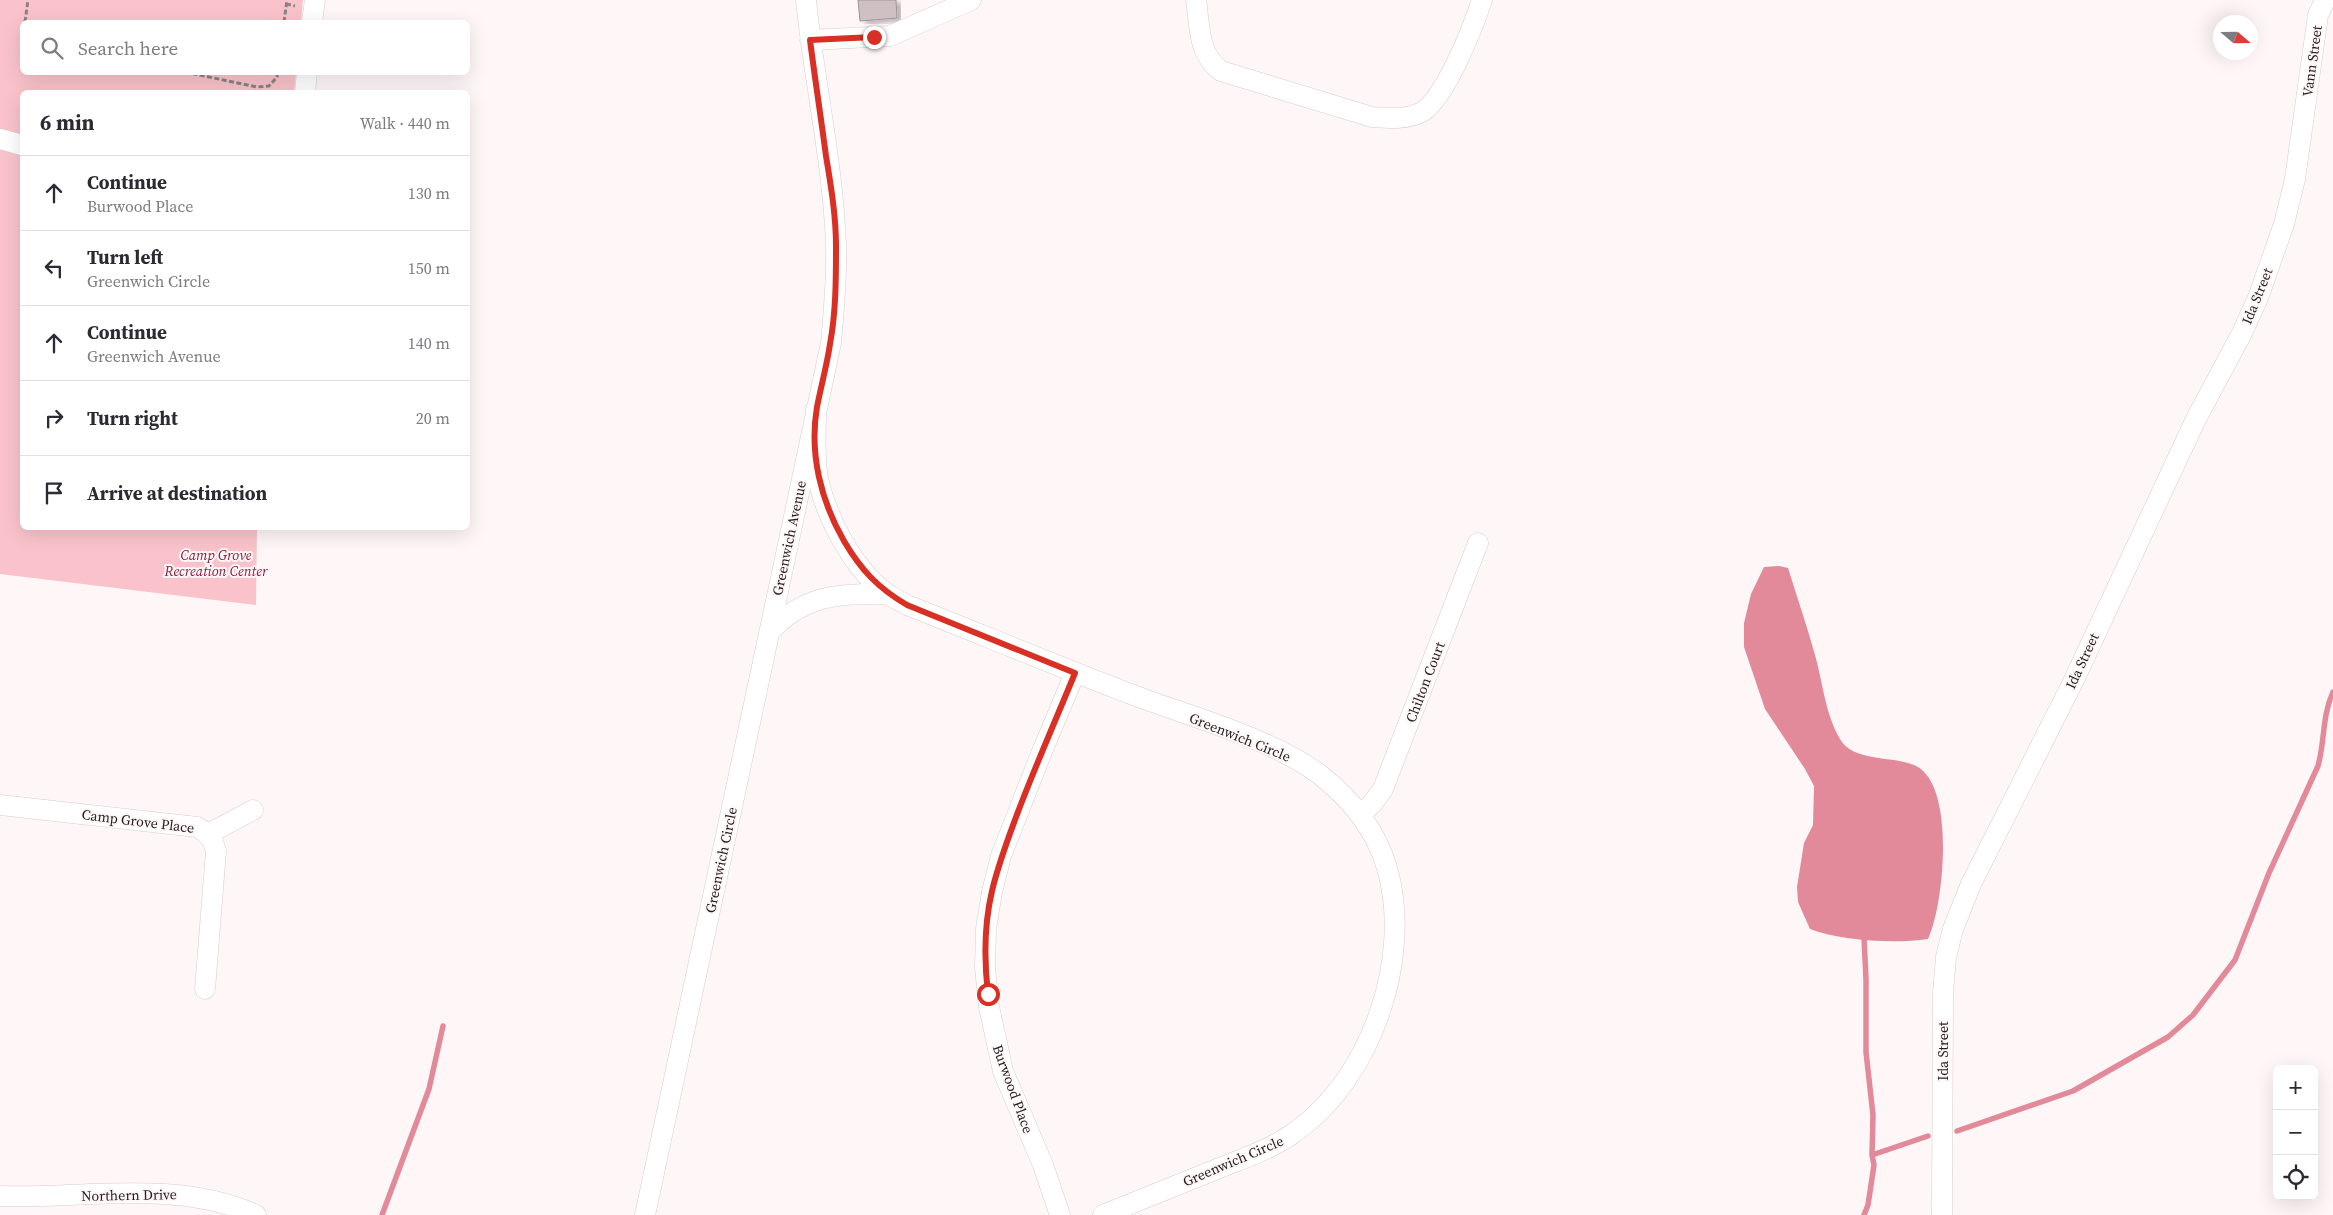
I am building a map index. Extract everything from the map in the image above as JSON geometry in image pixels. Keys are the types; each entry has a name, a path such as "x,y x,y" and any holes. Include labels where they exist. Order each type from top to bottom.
{"street":[{"path":"312,20 315,0"},
{"name":"Greenwich Avenue","path":"770,632 831,343 836,294 836,244 832,192 806,0"},
{"path":"810,40 890,36 971,0"},
{"path":"1196,0 1204,53 1211,64 1221,71 1353,112 1372,117 1393,118 1412,116 1422,112 1432,103 1462,50 1482,0"},
{"name":"Vann Street","path":"2303,124 2318,15 2325,0"},
{"path":"305,90 307,75"},
{"name":"Ida Street","path":"1942,1215 1943,993 1946,957 1953,929 1971,884 2073,682 2196,419 2241,335 2258,298 2284,224 2295,179 2303,124"},
{"path":"0,139 20,144"},
{"name":"Greenwich Circle","path":"816,409 816,454 823,496 835,526 852,554 870,578 887,594 907,605 1075,673 1278,750 1319,774 1342,794 1360,815 1378,844 1387,869 1392,894 1394,928 1391,967 1384,1000 1370,1039 1354,1070 1333,1098 1316,1116 1274,1146 1103,1215"},
{"name":"Chilton Court","path":"1360,815 1372,804 1383,789 1478,543"},
{"name":"Greenwich Circle","path":"645,1215 770,632 784,616 821,598 851,593 887,594"},
{"name":"Burwood Place","path":"1060,1215 1043,1166 1003,1071 989,1007 985,967 986,928 992,892 1002,856 1041,754 1075,673"},
{"name":"Camp Grove Place","path":"0,805 197,827 208,834 213,840 216,851 205,989"},
{"path":"208,834 253,810"},
{"name":"Northern Drive","path":"0,1196 40,1198 179,1194 210,1199 239,1207 256,1215"}],"path":[{"path":"25,20 28,0"},
{"path":"284,20 286,0"},
{"path":"199,75 257,87 269,86 277,75"}],"green space":[{"name":"Camp Grove Recreation Center","path":"0,0 303,0 301,20 20,20 20,75 296,75 294,90 20,90 20,530 257,530 256,605 0,574"}],"shaded area":[{"path":"1779,566 1788,568 1815,655 1831,719 1840,739 1846,747 1855,752 1916,766 1929,778 1937,796 1942,820 1942,875 1939,901 1928,939 1884,941 1852,939 1823,933 1810,929 1798,902 1797,887 1804,843 1813,825 1814,786 1805,769 1765,709 1744,647 1744,623 1751,594 1764,567"}],"building":[{"path":"858,0 896,0 897,18 860,21"}],"waterway":[{"path":"1957,1131 2073,1091 2168,1037 2193,1015 2235,960 2269,873 2318,766 2325,719 2333,692"},
{"path":"1864,1215 1868,1205 1874,1165 1872,1155 1873,1115 1866,1052 1864,938 1866,932"},
{"path":"382,1215 429,1089 443,1026"},
{"path":"1872,1155 1928,1136"}],"route":[{"path":"874,37 810,40 832,192 836,244 836,294 831,343 816,409 816,454 818,478 823,496 835,526 852,554 870,578 887,594 907,605 1075,673 1014,822 992,892 986,928 985,967 988,994"}]}
